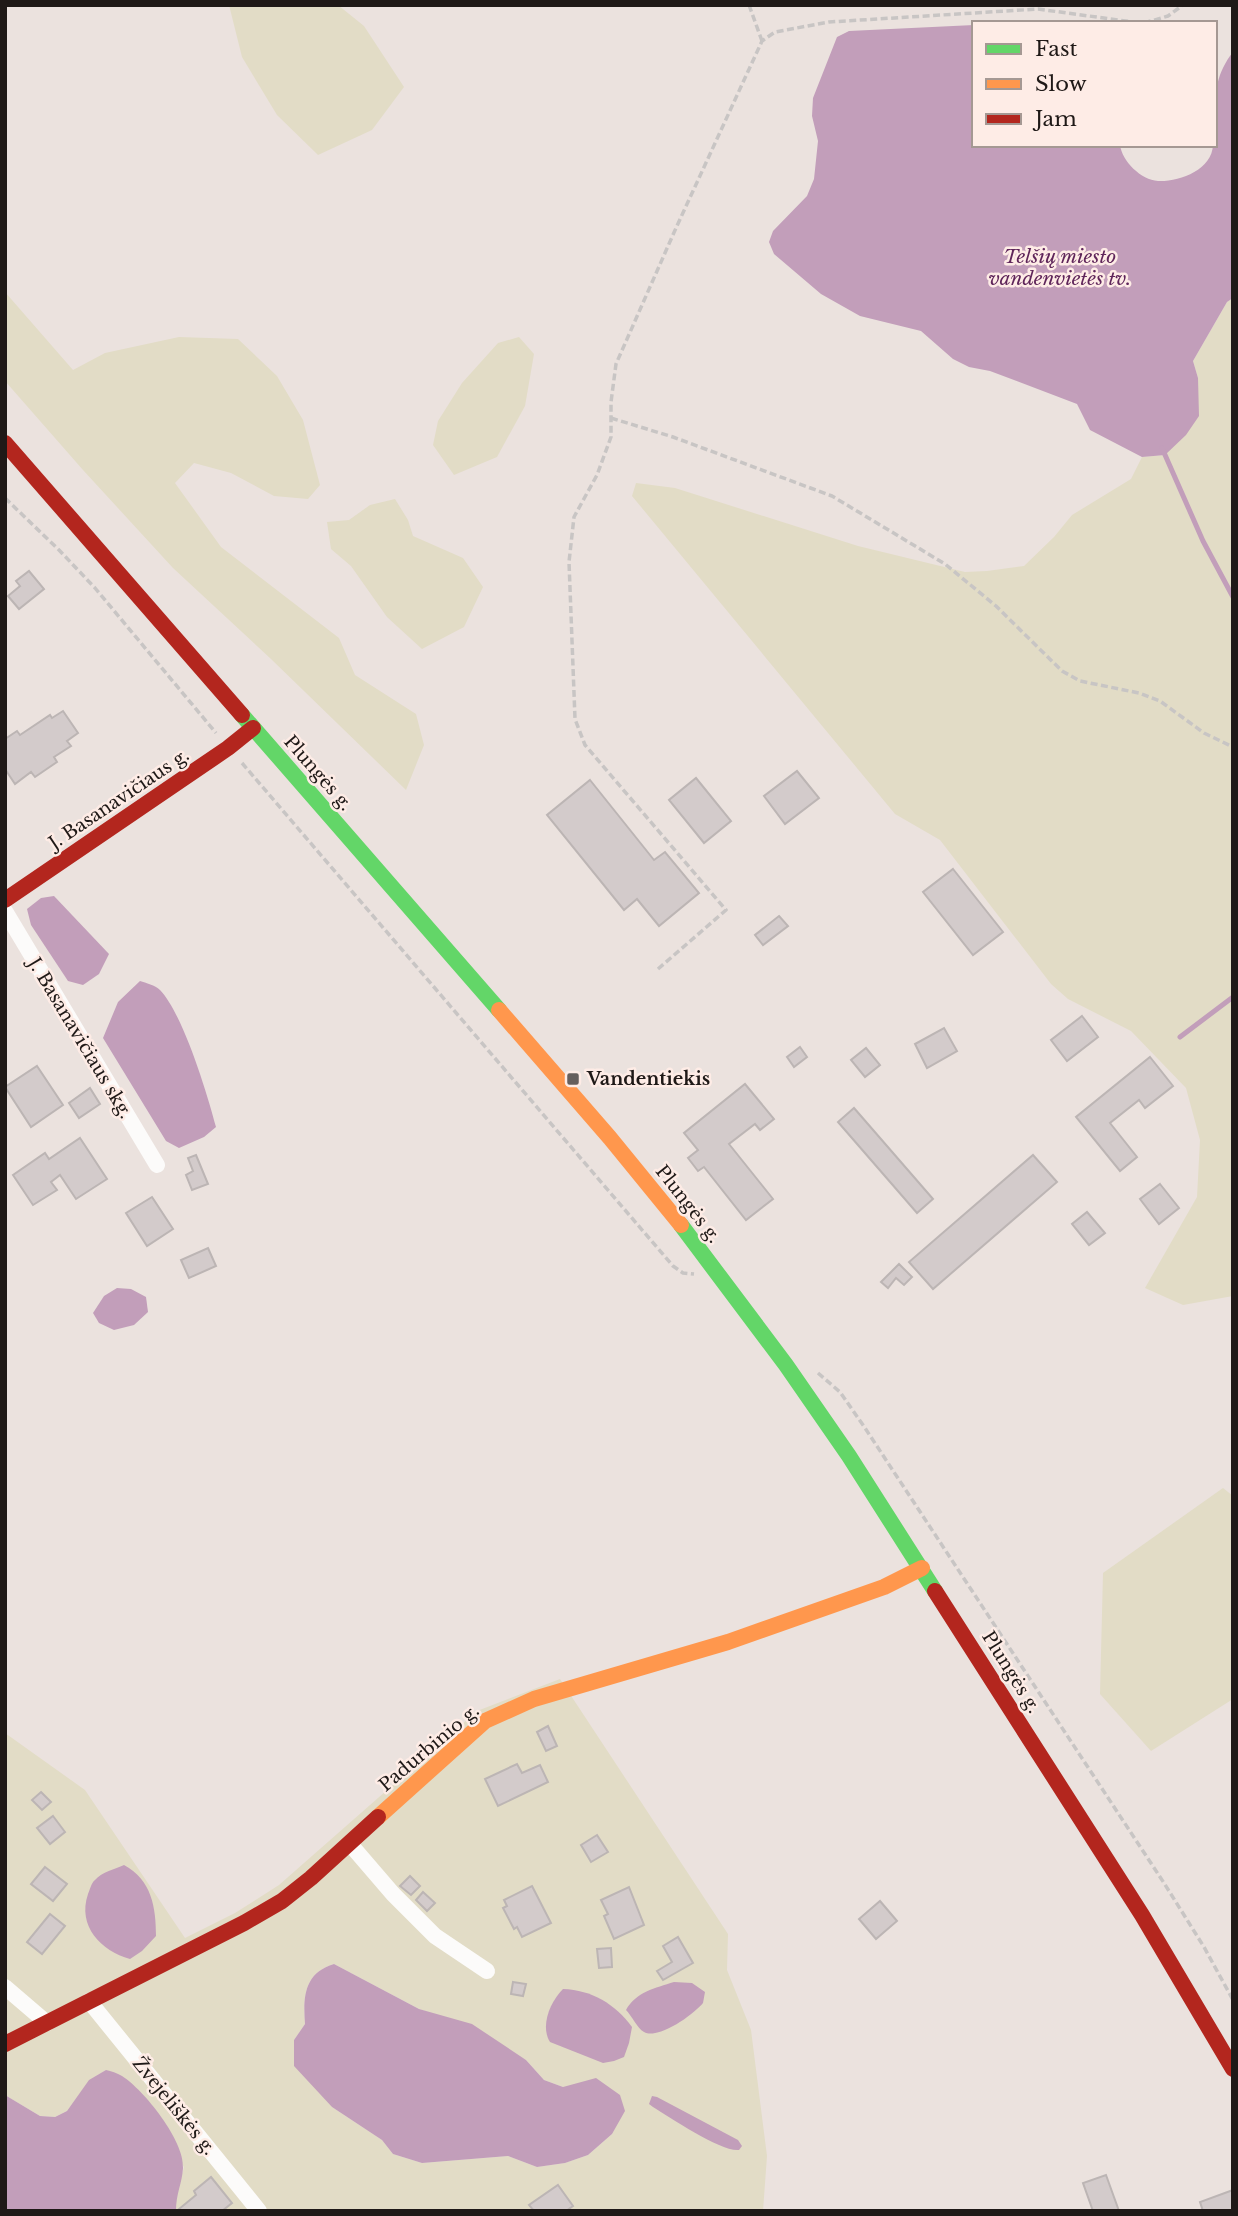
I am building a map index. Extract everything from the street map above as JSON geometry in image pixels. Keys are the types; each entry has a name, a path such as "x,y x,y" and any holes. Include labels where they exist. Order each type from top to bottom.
{"main road":[{"name":"Plungės g.","path":"5,443 610,1138 671,1212 786,1366 922,1568 1142,1915 1233,2069"},
{"name":"J. Basanavičiaus g.","path":"5,900 228,748 253,728"},
{"name":"Padurbinio g.","path":"5,2044 244,1923 282,1901 350,1844 485,1721 534,1699 728,1642 884,1587 922,1568"}],"street":[{"name":"J. Basanavičiaus skg.","path":"5,911 157,1165"},
{"path":"350,1844 393,1894 435,1936 488,1971"},
{"path":"5,1987 47,2023"},
{"name":"Žvejeliškės g.","path":"89,2001 259,2211"}],"path":[{"path":"749,5 762,41"},
{"path":"1149,21 1168,16 1183,5"},
{"path":"658,969 726,910 586,744 575,719 569,562 574,517 602,462 611,436 611,402 616,364 762,41 775,32 830,22 1038,9 1127,21"},
{"path":"611,418 673,437 832,496 945,564 996,606 1062,671 1080,681 1139,693 1160,701 1205,733 1233,747"},
{"path":"5,498 60,550 95,588 228,748 673,1266 683,1273 695,1274 710,1264"},
{"path":"815,1371 840,1392 872,1439 1164,1883 1233,2000"}],"shaded area":[{"path":"229,5 338,5 364,26 404,87 372,130 318,155 277,115 242,57"},
{"path":"5,292 73,370 105,353 179,337 238,339 277,376 303,420 320,485 308,499 274,496 231,473 194,463 175,483 221,547 339,638 355,675 416,714 424,745 406,790 173,568 5,381"},
{"path":"1233,298 1233,1296 1183,1305 1145,1288 1197,1197 1200,1140 1186,1088 1131,1031 1068,999 1051,984 940,840 895,814 632,496 636,483 675,488 858,546 965,572 1024,566 1072,515 1131,479 1142,457 1165,455 1198,378 1193,361 1227,302"},
{"path":"519,337 534,354 525,406 497,457 454,475 433,445 438,421 462,383 498,343"},
{"path":"395,499 408,520 413,536 463,558 483,587 464,627 422,649 387,617 351,566 331,549 327,522 349,520 370,505"},
{"path":"1223,1488 1233,1496 1233,1699 1151,1751 1100,1694 1103,1573"},
{"path":"560,1679 728,1934 727,1970 751,2030 767,2156 763,2211 176,2211 176,2196 184,2167 106,2070 90,2080 67,2111 55,2117 40,2116 5,2095 5,1733 85,1790 185,1938 235,1913 279,1885 477,1711","holes":["334,1964 419,2009 437,2015 526,2060 544,2080 563,2087 612,2134 588,2155 565,2163 537,2167 508,2156 422,2163 393,2154 382,2140 332,2107 294,2040 305,2024 305,1996 311,1980 324,1968"]}],"water":[{"name":"Telšių miesto vandenvietės tv.","path":"972,25 972,147 1121,147 1133,169 1158,181 1193,173 1207,161 1213,147 1217,147 1217,85 1233,52 1233,298 1227,302 1193,361 1198,378 1199,416 1186,435 1165,455 1142,457 1090,430 1077,404 990,371 969,367 953,359 921,331 860,316 821,294 774,254 769,242 773,231 807,196 814,179 818,141 812,116 813,98 837,37 849,31"},
{"path":"54,896 109,954 99,974 83,985 68,981 31,925 27,909 41,898"},
{"path":"140,981 153,985 169,1001 193,1055 216,1127 204,1137 179,1148 166,1141 103,1038 118,1002"},
{"path":"117,1288 131,1289 146,1297 148,1312 134,1325 114,1330 99,1323 93,1313 104,1296"},
{"path":"124,1865 141,1878 146,1887 153,1905 156,1926 156,1936 130,1959 110,1950 94,1936 86,1917 85,1906 94,1881"},
{"path":"334,1964 419,2009 472,2024 526,2060 544,2080 563,2087 596,2078 620,2095 625,2111 612,2134 588,2155 565,2163 537,2167 508,2156 422,2163 393,2154 382,2140 332,2107 294,2066 294,2040 305,2024 304,2004 308,1987 317,1973"},
{"path":"674,1982 692,1983 705,1992 703,2003 667,2029 650,2034 644,2032 626,2010 641,1995"},
{"path":"563,1989 593,1995 618,2011 632,2027 624,2057 603,2063 550,2042 546,2022 554,2001"},
{"path":"106,2070 122,2076 141,2092 162,2117 177,2144 183,2168 176,2211 5,2211 5,2095 40,2116 55,2117 67,2111 89,2080"},
{"path":"652,2096 738,2140 742,2146 739,2150 720,2146 696,2133 649,2104"}],"building":[{"path":"29,571 44,589 19,609 8,596 20,586 16,581"},
{"path":"63,711 78,733 67,741 71,746 54,757 57,762 35,777 31,772 15,784 5,769 5,739 17,731 20,735 50,715 52,718"},
{"path":"797,771 819,798 785,824 764,796"},
{"path":"696,778 731,821 704,843 669,800"},
{"path":"590,780 654,860 665,852 699,893 659,926 637,899 624,910 547,815"},
{"path":"953,869 1003,932 973,955 923,892"},
{"path":"779,916 788,926 763,945 755,935"},
{"path":"1082,1016 1098,1037 1067,1061 1051,1040"},
{"path":"944,1028 957,1051 927,1068 915,1044"},
{"path":"800,1047 807,1057 794,1067 787,1057"},
{"path":"866,1048 880,1065 865,1077 851,1060"},
{"path":"1150,1057 1173,1086 1145,1108 1139,1100 1110,1123 1137,1157 1120,1171 1076,1117"},
{"path":"37,1066 63,1105 31,1127 5,1087"},
{"path":"745,1084 774,1119 760,1130 755,1124 729,1144 773,1199 746,1220 704,1167 698,1171 688,1158 698,1150 684,1133"},
{"path":"90,1088 100,1104 79,1118 69,1103"},
{"path":"854,1108 933,1199 917,1213 838,1122"},
{"path":"80,1138 107,1179 76,1199 60,1175 51,1182 57,1190 33,1205 13,1175 45,1153 49,1159"},
{"path":"196,1155 208,1184 192,1190 186,1175 193,1171 188,1158"},
{"path":"1033,1155 1057,1182 933,1289 909,1262"},
{"path":"1160,1184 1179,1208 1159,1224 1140,1199"},
{"path":"152,1197 173,1229 147,1246 126,1213"},
{"path":"1087,1212 1105,1233 1089,1245 1072,1224"},
{"path":"208,1248 216,1266 189,1278 181,1260"},
{"path":"899,1264 912,1277 904,1285 896,1278 888,1288 881,1282"},
{"path":"548,1726 557,1746 546,1751 537,1732"},
{"path":"517,1764 522,1773 540,1765 548,1782 498,1806 485,1779"},
{"path":"41,1792 51,1802 42,1810 32,1800"},
{"path":"53,1816 65,1832 50,1844 37,1828"},
{"path":"597,1835 608,1852 591,1862 581,1845"},
{"path":"45,1867 67,1884 53,1901 31,1884"},
{"path":"410,1876 420,1886 411,1895 400,1886"},
{"path":"532,1886 551,1923 522,1937 517,1927 514,1929 503,1908 507,1906 504,1900"},
{"path":"629,1887 644,1925 614,1939 604,1916 608,1914 601,1900"},
{"path":"423,1892 435,1903 427,1911 416,1900"},
{"path":"880,1901 897,1921 876,1939 859,1919"},
{"path":"50,1914 65,1926 42,1954 27,1942"},
{"path":"678,1937 693,1963 663,1980 657,1971 672,1962 663,1946"},
{"path":"611,1948 612,1967 599,1968 597,1949"},
{"path":"513,1982 526,1984 523,1996 511,1994"},
{"path":"1106,2175 1119,2211 1093,2211 1083,2183"},
{"path":"211,2177 232,2203 222,2211 181,2211 179,2209 196,2195 194,2191"},
{"path":"558,2185 573,2206 566,2211 534,2211 529,2205"},
{"path":"1233,2190 1233,2211 1203,2211 1200,2202"}],"waterway":[{"path":"1162,448 1203,541 1233,597"},
{"path":"1180,1037 1233,997"}],"traffic: fast":[{"path":"242,715 499,1010"},
{"path":"681,1225 786,1365 849,1456 935,1591"}],"traffic: slow":[{"path":"499,1010 681,1225"},
{"path":"378,1817 485,1721 534,1699 728,1642 884,1587 922,1568"}],"traffic: jam":[{"path":"5,443 242,715"},
{"path":"5,900 228,748 253,728"},
{"path":"935,1591 1142,1915 1233,2069"},
{"path":"5,2044 244,1923 282,1901 378,1817"}],"place":[{"name":"Vandentiekis","path":"573,1079"}]}
